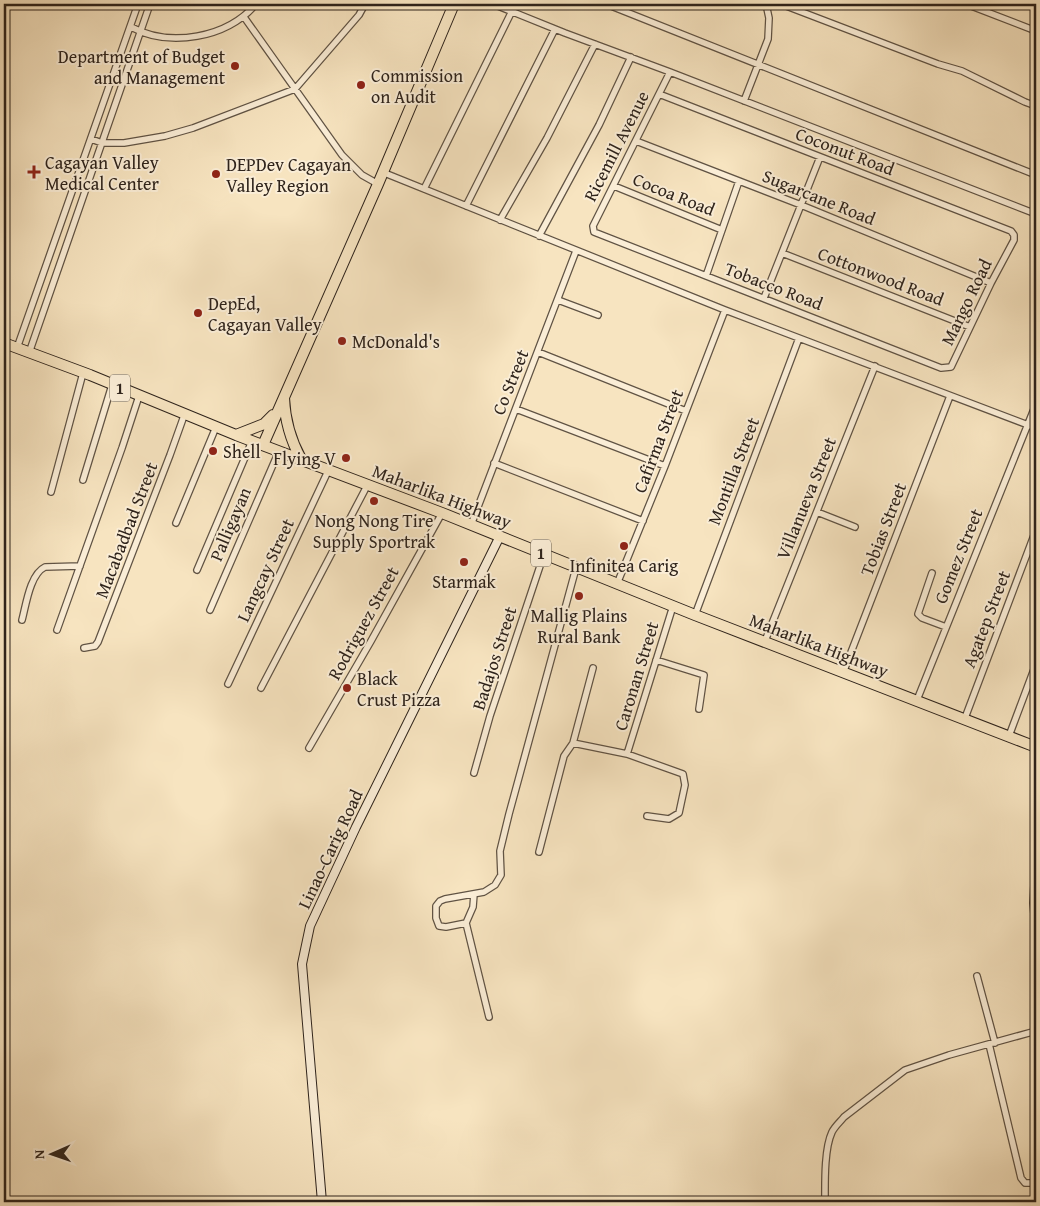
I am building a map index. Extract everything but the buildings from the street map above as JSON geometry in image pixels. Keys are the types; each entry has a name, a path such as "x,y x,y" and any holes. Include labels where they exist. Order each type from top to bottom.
{"highway":[{"path":"263,445 378,184 454,4"},
{"name":"Maharlika Highway","path":"4,343 185,413 236,435 442,512 576,568 843,673 1036,746"},
{"path":"283,396 289,435 301,459"},
{"path":"236,435 264,424 279,406"}],"main road":[{"name":"Linao-Carig Road","path":"322,1202 302,964 310,926 356,827 500,536"}],"street":[{"path":"17,348 138,4"},
{"path":"29,353 150,4"},
{"path":"131,27 140,32 170,38 185,38 208,33 244,17 256,4"},
{"path":"91,139 102,143 124,143 166,136 193,128 295,89 359,15 365,4"},
{"path":"493,4 555,30 631,57 1036,214"},
{"path":"606,4 1036,175"},
{"path":"744,101 759,64 768,33 769,18 766,4"},
{"path":"781,4 938,64 962,71 1036,106"},
{"path":"966,4 1036,31"},
{"path":"424,189 512,11"},
{"path":"244,17 342,155 362,175 378,184"},
{"path":"466,206 555,30"},
{"path":"500,220 547,138 595,44"},
{"path":"539,236 599,125 631,57"},
{"name":"Ricemill Avenue","path":"596,234 593,232 593,226 670,72"},
{"name":"Coconut Road","path":"659,94 1005,228 1012,233 1014,240"},
{"name":"Sugarcane Road","path":"636,141 801,205 991,283"},
{"path":"764,298 820,157"},
{"path":"382,172 725,310 1036,428"},
{"path":"706,276 739,181"},
{"name":"Cocoa Road","path":"614,186 722,230"},
{"name":"Tobacco Road","path":"596,234 941,368"},
{"name":"Mango Road","path":"941,368 951,367 1014,240"},
{"name":"Co Street","path":"471,525 576,250"},
{"name":"Cottonwood Road","path":"782,253 970,327"},
{"path":"558,300 598,315"},
{"name":"Cafirma Street","path":"618,584 725,310"},
{"name":"Montilla Street","path":"695,615 799,338"},
{"path":"538,352 686,411"},
{"name":"Villanueva Street","path":"765,641 875,366"},
{"path":"51,492 83,373"},
{"path":"83,480 112,385"},
{"path":"58,630 139,396"},
{"name":"Tobias Street","path":"843,673 950,396"},
{"name":"Gomez Street","path":"917,700 1036,404"},
{"path":"516,409 665,466"},
{"name":"Macabadbad Street","path":"84,648 95,646 98,642 185,413"},
{"path":"176,523 216,427"},
{"path":"197,570 252,441"},
{"name":"Palligayan","path":"210,610 279,451"},
{"path":"494,463 643,521"},
{"name":"Langcay Street","path":"228,684 329,469"},
{"path":"261,688 368,484"},
{"name":"Rodriguez Street","path":"309,748 442,512"},
{"path":"817,512 855,527"},
{"name":"Agatep Street","path":"966,719 1036,530"},
{"name":"Badajos Street","path":"474,773 490,716 544,554"},
{"path":"22,620 33,580 40,569 45,567 80,566"},
{"path":"466,923 446,927 439,926 436,918 436,906 445,899 491,889 500,878 500,851 508,814 576,568"},
{"path":"932,573 918,612 922,618 946,627"},
{"name":"Caronan Street","path":"628,754 673,606"},
{"path":"656,660 704,675 699,709"},
{"path":"1009,736 1036,664"},
{"path":"539,852 564,756 573,743 593,668"},
{"path":"573,743 628,754 679,772 684,777 685,785 679,813 669,819 647,816"},
{"path":"1036,851 1033,914 1036,934"},
{"path":"474,894 473,907 466,923 489,1017"},
{"path":"977,976 1021,1178 1025,1183 1036,1183"},
{"path":"825,1202 827,1153 831,1133 837,1124 905,1070 949,1055 1036,1031"}],"place":[{"name":"Department of Budget and Management","path":"235,66"},
{"name":"Commission on Audit","path":"361,85"},
{"name":"Cagayan Valley Medical Center","path":"34,172"},
{"name":"DEPDev Cagayan Valley Region","path":"216,174"},
{"name":"DepEd, Cagayan Valley","path":"198,313"},
{"name":"McDonald's","path":"342,341"},
{"name":"Shell","path":"213,451"},
{"name":"Flying V","path":"346,458"},
{"name":"Nong Nong Tire Supply Sportrak","path":"374,501"},
{"name":"Infinitea Carig","path":"624,546"},
{"name":"Starmak","path":"464,562"},
{"name":"Mallig Plains Rural Bank","path":"579,596"},
{"name":"Black Crust Pizza","path":"347,688"}]}
